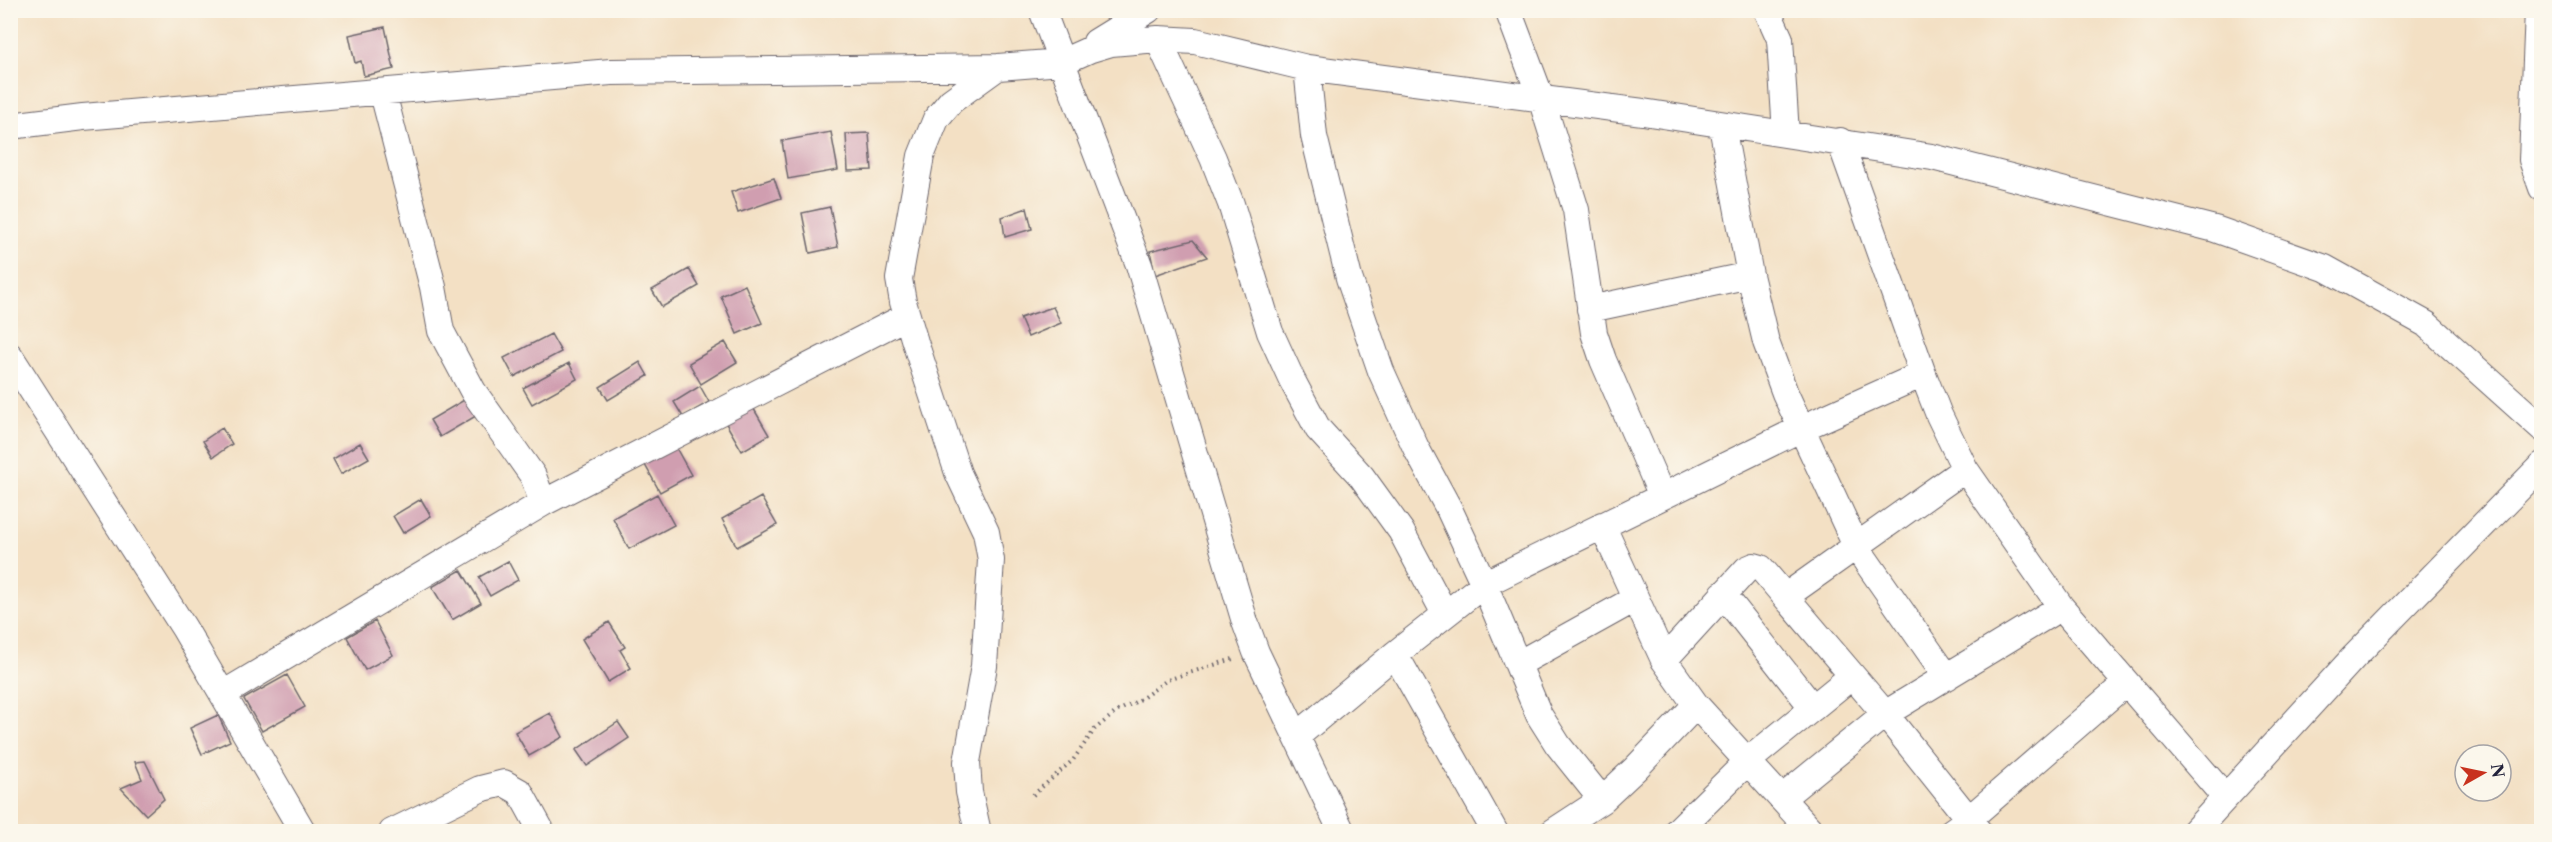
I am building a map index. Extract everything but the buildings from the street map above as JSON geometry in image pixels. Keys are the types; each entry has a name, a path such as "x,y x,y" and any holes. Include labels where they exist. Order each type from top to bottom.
{"street":[{"path":"1042,10 1139,265 1242,613 1256,652 1342,831"},
{"path":"1062,62 1148,10"},
{"path":"1508,10 1541,98 1576,210 1594,333 1603,360 1662,496"},
{"path":"1767,10 1780,39 1786,134"},
{"path":"2538,10 2532,160 2541,188"},
{"path":"1158,39 1213,158 1231,204 1270,332 1292,380 1318,429 1362,477 1401,531 1445,614"},
{"path":"10,126 82,117 611,72 998,66 1062,62 1111,43 1158,39 1195,41 1307,68 1541,98 1722,126 1840,141 1932,157 2215,229 2325,268 2426,324 2541,428"},
{"path":"978,831 969,792 967,762 984,666 991,560 986,532 958,473 907,316 899,279 921,156 936,119 946,107 998,66"},
{"path":"1307,68 1314,136 1349,278 1381,371 1416,448 1449,509 1484,584 1539,716 1558,745 1602,800"},
{"path":"383,93 433,287 441,331 473,391 533,476 543,503"},
{"path":"1722,126 1750,275 1766,342 1800,429 1857,548 1947,677"},
{"path":"1840,141 1923,374 1965,469 2061,607 2225,797"},
{"path":"1590,309 1750,275"},
{"path":"223,694 543,503 907,316"},
{"path":"10,356 184,628 303,831"},
{"path":"1297,736 1395,654 1484,584 1800,429 1923,374"},
{"path":"2194,831 2354,657 2541,465"},
{"path":"1786,596 1857,548 1965,469"},
{"path":"1602,525 1664,660 1696,705 1812,831"},
{"path":"1664,660 1723,594 1747,569 1754,566 1768,574 1885,714 1967,827 2126,683"},
{"path":"1723,594 1813,708"},
{"path":"1518,664 1635,600"},
{"path":"1782,798 1885,714 2061,607"},
{"path":"1395,654 1496,831"},
{"path":"1676,831 1749,760 1852,675"},
{"path":"1553,831 1602,800 1635,770 1696,705"},
{"path":"392,831 480,789 504,783 520,792 542,831"}],"path":[{"path":"1033,795 1073,760 1095,729 1116,711 1141,699 1167,680 1256,652"}]}
